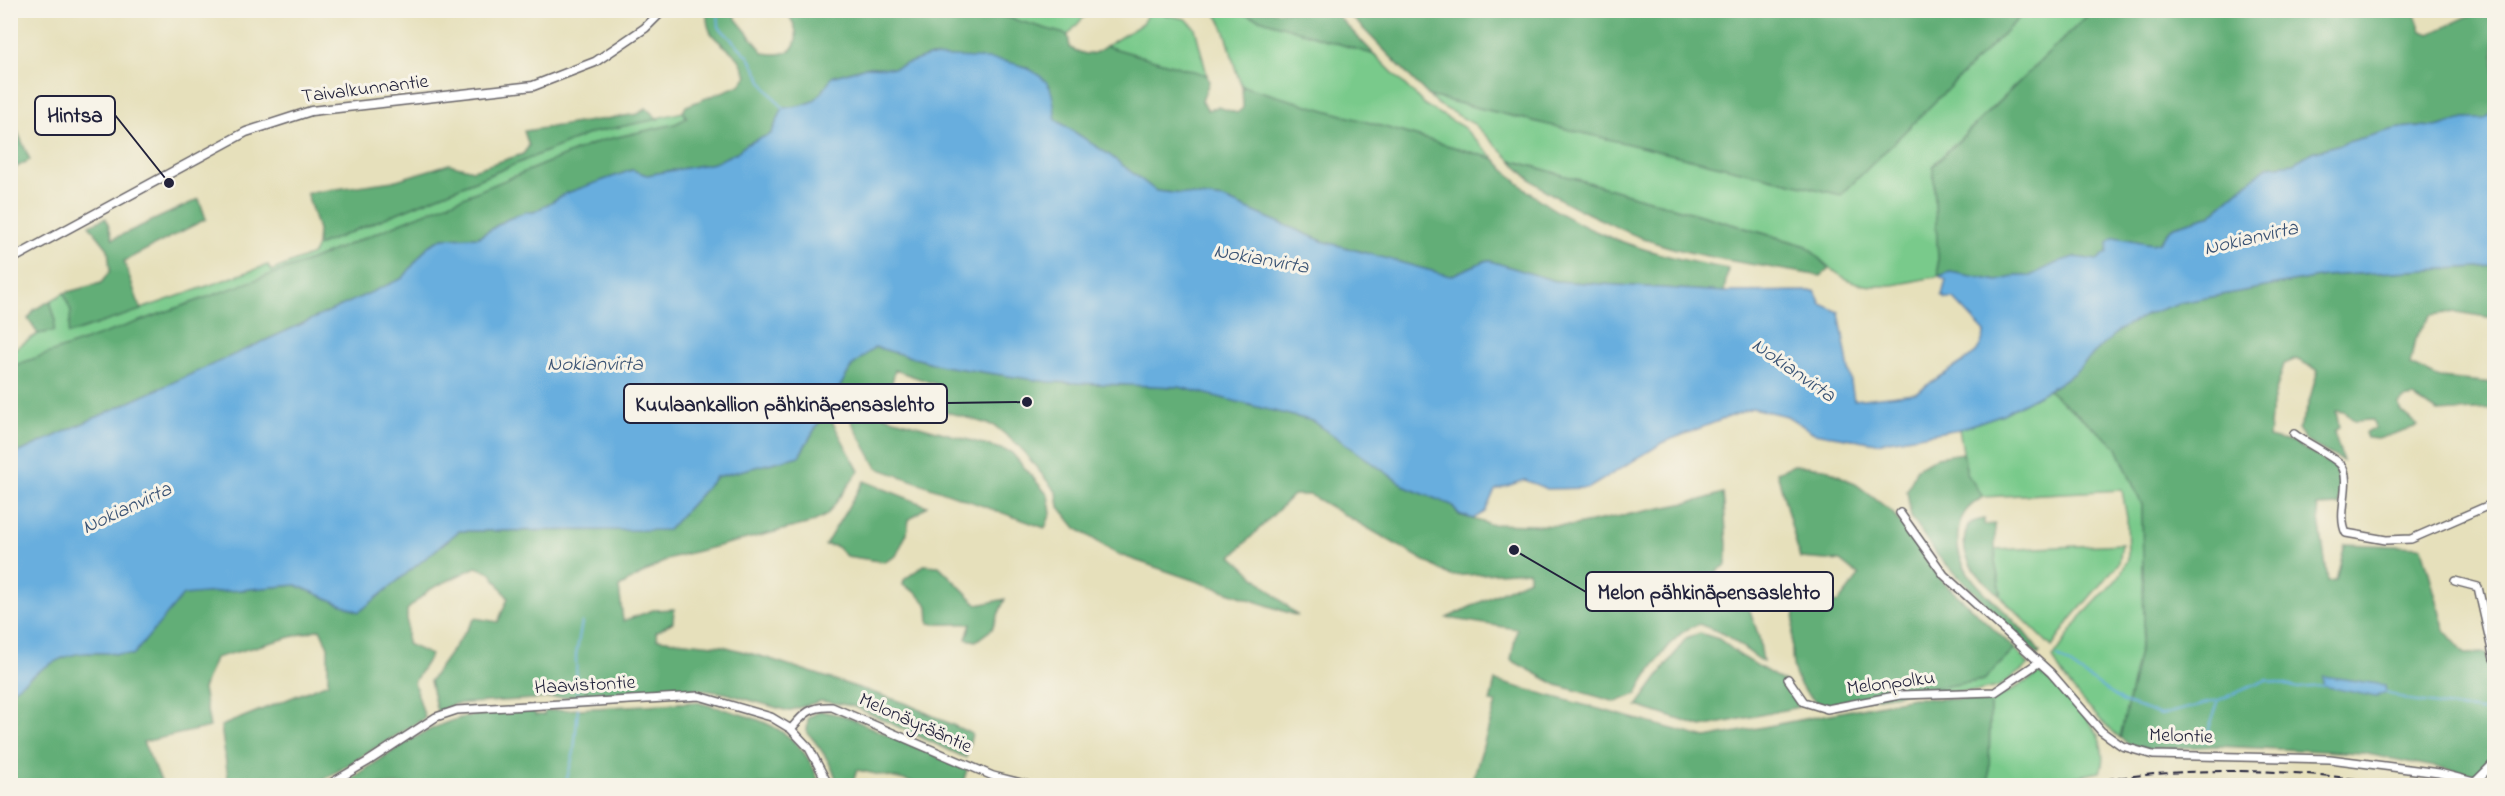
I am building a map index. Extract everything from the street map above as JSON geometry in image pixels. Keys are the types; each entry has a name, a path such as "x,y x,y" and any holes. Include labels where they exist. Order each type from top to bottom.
{"street":[{"name":"Taivalkunnantie","path":"10,260 246,132 311,111 533,86 595,62 645,28 663,10"},
{"path":"2294,434 2341,465 2345,479 2342,524 2346,533 2386,540 2412,539 2494,503"},
{"name":"Melontie","path":"1900,513 1944,574 2051,673 2101,731 2122,746 2136,752 2153,755 2330,759 2439,773 2489,786"},
{"path":"2455,581 2478,587 2494,659"},
{"name":"Melonpolku","path":"1788,679 1804,702 1827,709 1900,695 1995,692 2038,663"},
{"name":"Haavistontie","path":"326,786 436,717 457,710 586,705 699,696 771,717 791,729 809,748 830,786"},
{"name":"Melonäyrääntie","path":"791,729 803,713 811,709 832,708 993,776 1033,786"},
{"path":"2475,782 2494,763"}],"green space":[{"path":"1089,10 1068,35 984,11"},
{"path":"707,11 733,11 736,19 764,53 776,54 791,49 795,44 795,29 786,11 984,11 1068,35 1070,48 1081,53 1092,54 1106,46 1207,75 1209,82 1202,101 1208,110 1218,107 1237,113 1243,108 1242,86 1495,159 1543,202 1601,234 1664,255 1728,269 1724,292 1555,281 1487,260 1450,276 1322,241 1224,199 1156,191 1108,154 1056,120 1049,85 1027,67 996,61 929,56 894,68 866,67 832,77 813,101 801,106 783,108 771,134 747,144 737,152 714,163 647,175 632,170 567,193 534,212 525,212 506,220 478,237 443,238 428,246 403,278 11,456 10,367 306,262 600,141 675,124 687,118 683,112 686,106 740,85 747,76 743,67 738,58 711,33"},
{"path":"1149,11 1158,11 1186,19 1195,28 1207,75 1106,46 1142,24"},
{"path":"1214,11 1234,11 1375,55 1425,105 1463,127 1495,159 1242,86 1224,29"},
{"path":"1234,11 1333,11 1375,55"},
{"path":"1346,11 2026,11 1841,195 1429,96"},
{"path":"2026,11 2092,11 1933,165 1939,276 1899,284 1882,286 1853,282 1824,263 1807,246 1511,160 1474,124 1437,104 1429,96 1841,195"},
{"path":"2092,11 2414,11 2421,31 2430,34 2479,11 2494,11 2494,112 2484,120 2465,119 2436,127 2417,126 2395,129 2312,152 2294,163 2268,166 2209,216 2174,226 2159,242 2152,244 2115,237 2107,252 2097,260 2074,257 2030,276 2016,276 1998,281 1950,272 1939,276 1933,166"},
{"path":"646,108 658,119 591,133 317,246 318,230 307,193 393,181 449,164 473,170 523,154 529,146 524,131 638,114"},
{"path":"683,112 687,118 675,124 600,141 306,262 11,367 11,351 38,334 54,331 55,318 50,301 64,293 71,311 69,334 268,265 271,271 313,254 317,246 591,133"},
{"path":"11,117 30,160 10,170"},
{"path":"1511,160 1807,246 1829,269 1821,276 1717,258 1647,240 1557,197 1528,177"},
{"path":"199,199 206,219 124,261 141,310 68,334 71,311 64,293 101,283 110,271 108,249 89,225 106,218 113,239"},
{"path":"2494,266 2494,324 2493,318 2456,312 2431,315 2415,339 2410,365 2440,378 2494,383 2494,409 2437,412 2414,397 2404,399 2399,404 2400,410 2418,426 2378,439 2367,438 2365,433 2375,428 2373,420 2355,421 2344,412 2336,411 2339,427 2334,432 2343,461 2307,442 2298,429 2306,412 2318,370 2296,359 2284,364 2272,405 2269,437 2294,443 2335,467 2340,482 2339,505 2317,506 2328,581 2336,580 2345,544 2422,547 2445,631 2465,654 2486,653 2494,693 2494,759 2477,775 2362,753 2217,746 2149,749 2129,744 2120,738 2144,629 2142,505 2116,446 2048,390 2074,373 2119,330 2148,313 2179,303 2324,276"},
{"path":"50,301 55,318 54,331 38,334 28,319 35,309"},
{"path":"875,347 943,366 1049,382 1179,387 1313,421 1408,488 1452,505 1459,515 1489,524 1571,526 1701,500 1723,493 1727,544 1726,565 1716,572 1721,597 1746,599 1759,637 1763,662 1724,634 1699,624 1686,630 1673,641 1651,669 1637,694 1616,702 1557,685 1511,660 1517,629 1447,618 1529,579 1529,571 1451,576 1310,495 1293,495 1232,556 1298,616 1117,554 1076,528 1059,507 1057,493 1019,446 995,426 943,411 941,386 895,370 884,416 1011,452 1048,495 1051,513 1045,528 877,468 836,393 852,366"},
{"path":"2048,390 2116,446 2142,505 2144,629 2120,738 2083,701 2066,680 2053,658 2081,617 2120,576 2128,559 2127,518 2122,490 1983,497 1967,474 1959,429 2003,414"},
{"path":"826,410 859,471 827,515 811,523 670,558 619,587 623,621 653,610 674,609 673,622 656,632 657,639 723,646 905,703 972,734 966,758 853,706 821,701 788,711 725,693 693,689 454,704 437,712 430,681 475,618 498,622 508,598 491,573 476,567 429,590 407,610 407,644 431,655 414,682 425,718 315,785 229,785 221,726 328,683 328,647 320,629 215,658 203,689 210,727 143,742 163,785 11,785 10,691 45,667 75,654 133,655 182,595 296,585 359,612 459,531 668,530 716,477 799,456"},
{"path":"1963,453 1967,474 1983,497 1969,508 1961,521 1958,548 1962,561 1976,583 2025,633 2040,652 2038,655 1938,556 1911,517 1907,491 1917,468 1937,457"},
{"path":"1794,465 1825,468 1857,485 1892,512 1941,580 2015,649 1984,680 1824,706 1810,697 1800,685 1792,658 1797,595 1838,603 1859,576 1840,561 1800,558 1777,472"},
{"path":"864,481 927,506 909,520 907,533 896,556 885,562 846,556 836,546 825,545"},
{"path":"1984,519 1984,525 1995,524 1995,562 2001,593 1998,594 1973,569 1964,545 1969,525"},
{"path":"2122,544 2119,563 2071,619 2052,647 1998,594 2001,592 1995,562 1996,550"},
{"path":"924,565 939,566 978,605 1005,599 992,629 976,641 966,639 971,624 929,623 928,606 917,593 903,585 904,580"},
{"path":"1700,633 1719,639 1741,656 1785,682 1799,707 1702,727 1637,706 1686,638"},
{"path":"2015,649 2029,665 1998,687 1978,691 1911,691 1984,680"},
{"path":"2039,674 2068,697 2096,732 2103,755 2100,772 2031,785 1971,786 1989,784 1990,700"},
{"path":"1495,681 1706,738 1913,698 1990,700 1989,784 1471,786 1496,703 1490,702"},
{"path":"696,702 754,719 787,735 811,764 820,785 342,785 416,737 464,717 517,711 534,711 535,715 544,715 545,711"},
{"path":"820,711 845,716 967,770 962,785 923,784 857,770 852,785 838,785 826,757 807,732 808,718"}],"water":[{"name":"Nokianvirta","path":"929,56 1009,62 1037,74 1050,87 1056,120 1108,154 1156,191 1224,199 1322,241 1450,276 1487,260 1555,281 1724,292 1815,291 1821,304 1839,312 1854,400 1915,393 1975,354 1985,332 1954,299 1946,299 1942,295 1946,280 1939,276 1950,272 1998,281 2016,276 2030,276 2074,257 2097,260 2107,252 2108,242 2115,237 2152,244 2159,242 2174,226 2209,216 2268,166 2294,163 2312,152 2395,129 2417,126 2436,127 2465,119 2484,119 2494,112 2494,266 2324,276 2179,303 2148,314 2119,330 2074,373 2048,390 2003,414 1959,429 1877,443 1814,433 1787,416 1752,408 1664,442 1589,488 1547,489 1525,480 1495,490 1485,512 1473,519 1459,514 1452,505 1408,488 1313,421 1179,387 1049,382 943,366 875,347 852,366 799,456 716,477 668,530 459,531 359,612 296,585 183,595 133,655 75,654 45,667 11,691 11,456 403,278 428,246 443,238 479,237 506,220 525,212 534,212 567,193 632,170 647,175 714,163 737,152 747,144 771,134 783,108 801,106 813,101 832,77 866,67 894,68"},
{"path":"2323,676 2385,685 2386,692 2376,697 2323,686"}],"waterway":[{"path":"718,10 719,27 749,57 766,88 783,108"},
{"path":"577,702 576,655 582,622"},
{"path":"2057,656 2123,702 2161,715 2219,700"},
{"path":"2204,742 2219,700 2266,680 2298,688 2323,686"},
{"path":"2386,692 2410,701 2494,713"},
{"path":"565,786 574,752 578,708"}],"railway":[{"path":"2065,786 2147,775 2232,771 2317,775 2399,786"}],"place":[{"name":"Hintsa","path":"169,183"},
{"name":"Kuulaankallion pähkinäpensaslehto","path":"1027,402"},
{"name":"Melon pähkinäpensaslehto","path":"1514,550"}]}
